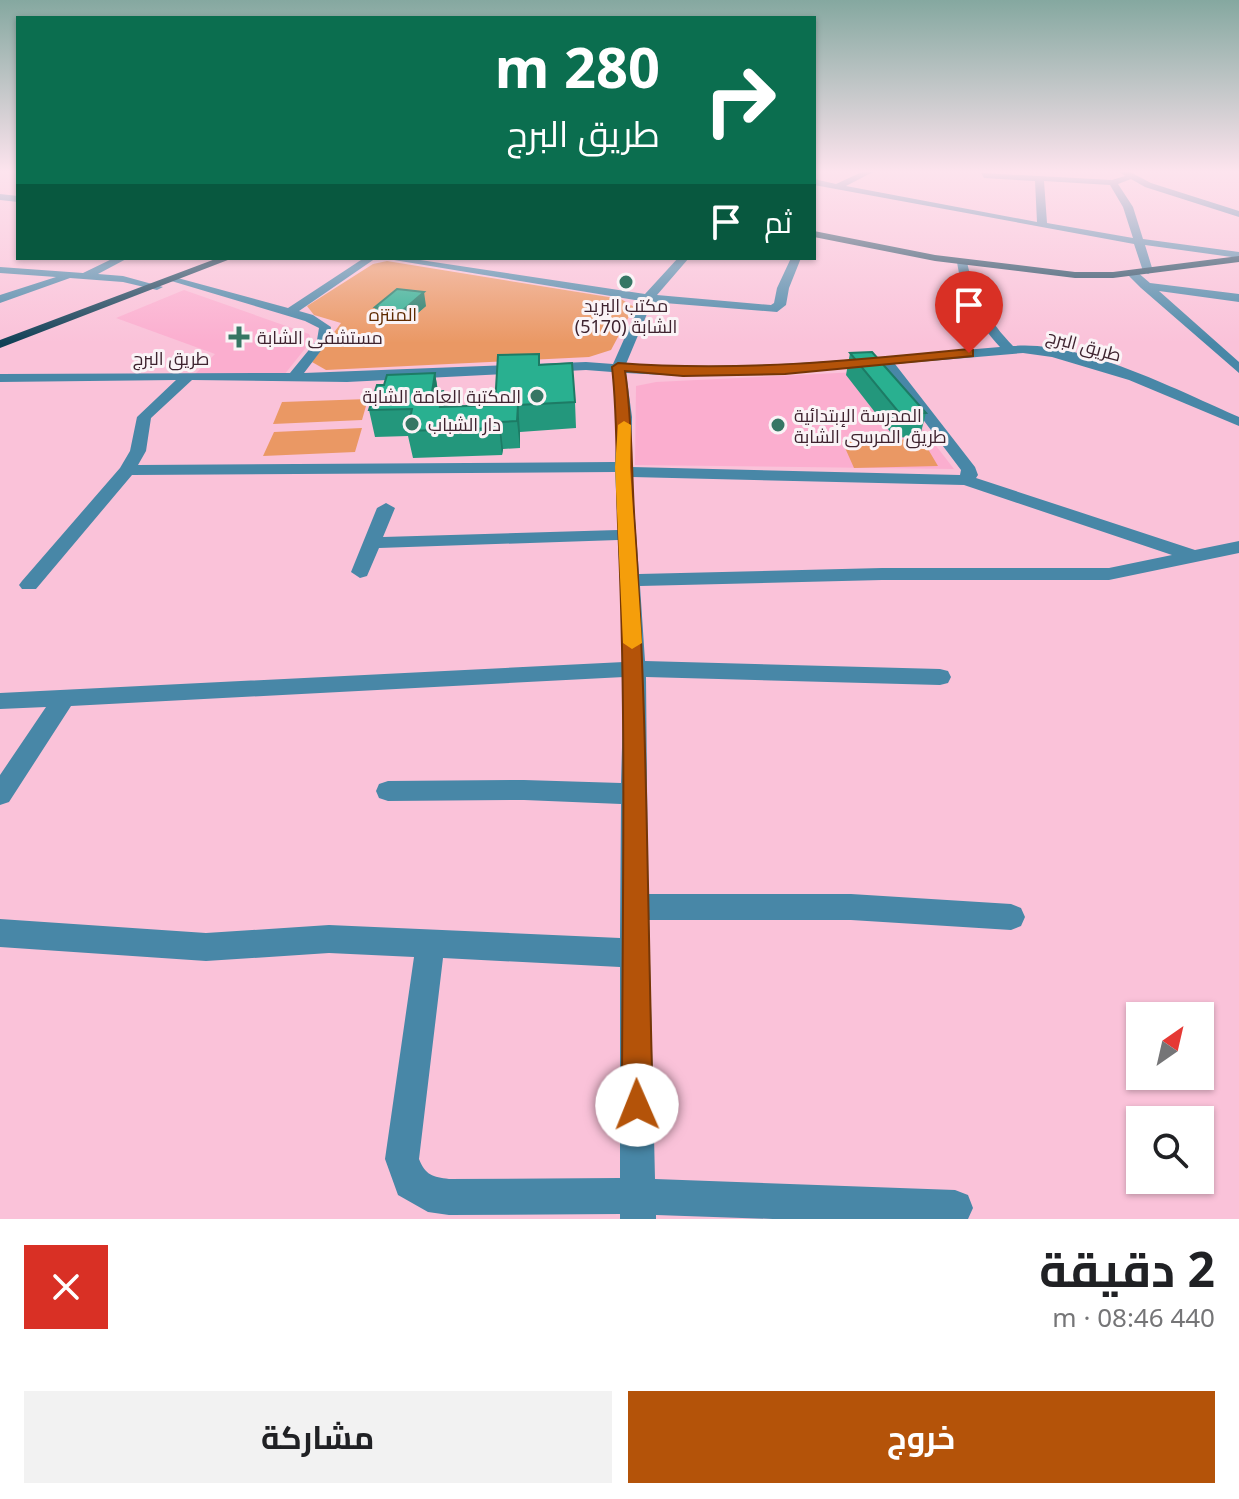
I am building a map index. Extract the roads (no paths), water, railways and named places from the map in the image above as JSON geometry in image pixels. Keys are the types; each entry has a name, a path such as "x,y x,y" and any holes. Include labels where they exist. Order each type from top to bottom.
{"main road":[{"path":"816,235 962,262 1075,275 1132,273 1239,257"},
{"path":"0,344 223,260"}],"street":[{"path":"1059,229 1239,257"},
{"path":"1135,229 1148,271"},
{"path":"87,276 119,260"},
{"path":"290,312 368,260"},
{"path":"400,260 648,298 777,308 795,260"},
{"path":"474,271 489,260"},
{"path":"638,1207 633,794 635,669 623,470 625,417 618,367 648,298 682,260"},
{"path":"962,262 973,303 1009,349"},
{"path":"0,270 140,281 157,287"},
{"path":"1132,273 1239,369"},
{"path":"0,299 72,275"},
{"path":"174,280 319,323 327,332 293,378"},
{"path":"1145,286 1239,298"},
{"name":"طريق البرج","path":"0,378 382,378 618,367 743,372 887,362 1009,349 1052,352 1103,365 1239,422"},
{"path":"887,362 969,470 970,475 965,480"},
{"path":"29,585 127,470 138,451 144,417 189,376"},
{"path":"127,470 623,470 943,482 965,480 1195,557"},
{"path":"360,572 386,508"},
{"path":"373,543 505,536 626,535"},
{"path":"628,580 882,574 1109,574 1239,547"},
{"path":"0,701 635,669 940,677"},
{"path":"0,795 64,698"},
{"path":"388,791 524,790 633,794"},
{"path":"634,907 851,907 1011,917"},
{"path":"0,933 206,947 329,939 636,953"},
{"path":"430,945 402,1159 410,1183 428,1194 638,1207 955,1208"}],"place":[{"name":"مكتب البريد الشابة (5170)","path":"626,282"},
{"name":"مستشفى الشابة","path":"239,337"},
{"name":"المكتبة العامة الشابة","path":"537,396"},
{"name":"دار الشباب","path":"412,424"},
{"name":"المدرسة الإبتدائية طريق المرسى الشابة","path":"778,425"}],"park label":[{"name":"المنتزه","path":"393,314"}]}
